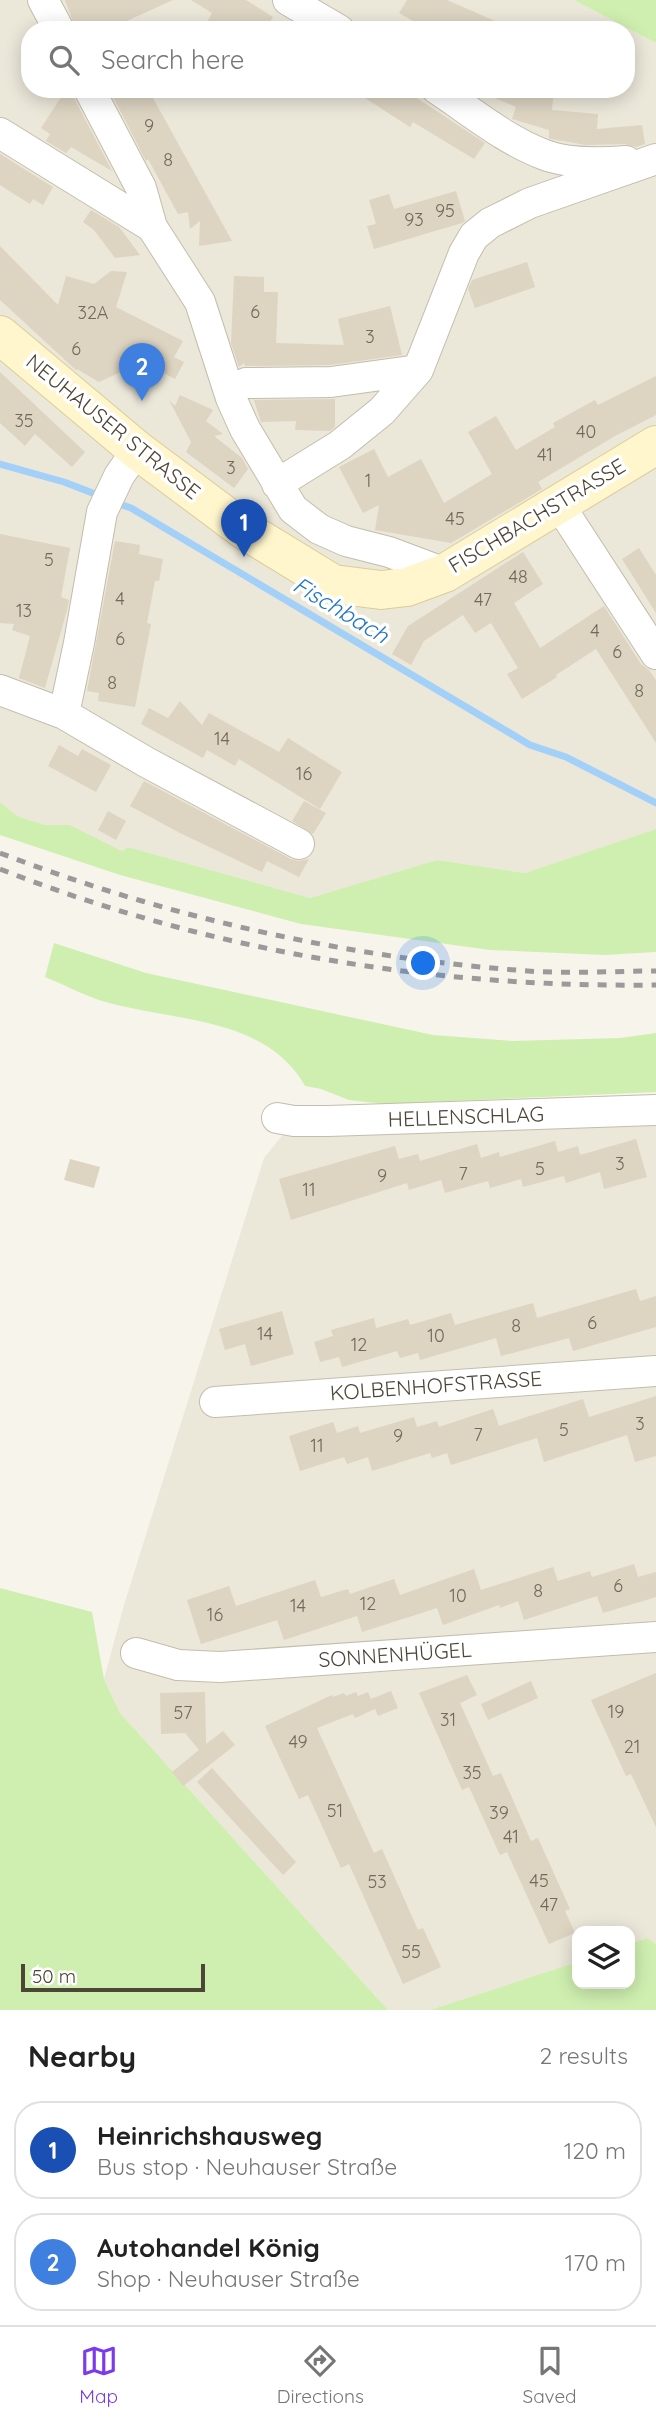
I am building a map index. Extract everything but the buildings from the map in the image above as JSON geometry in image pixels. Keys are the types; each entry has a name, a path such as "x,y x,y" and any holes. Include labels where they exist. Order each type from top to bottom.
{"main road":[{"name":"NEUHAUSER STRASSE","path":"0,335 137,450 243,529 333,584"},
{"name":"FISCHBACHSTRASSE","path":"333,584 381,590 407,587 445,573 656,445"}],"street":[{"path":"43,0 54,21"},
{"path":"288,0 324,21"},
{"path":"94,98 141,188 152,227 201,302 231,398 293,509 319,529 346,541 389,552 445,573"},
{"path":"450,98 501,133 547,156 597,164 655,159"},
{"path":"0,133 152,227"},
{"path":"277,484 340,445 382,411 418,370 464,253 474,236 490,223 530,203 655,159"},
{"path":"246,383 331,382 418,370"},
{"path":"64,714 107,500 137,450"},
{"path":"558,503 656,654"},
{"path":"0,690 64,714 146,762 299,844"},
{"name":"HELLENSCHLAG","path":"277,1118 328,1121 656,1110"},
{"name":"KOLBENHOFSTRASSE","path":"215,1402 656,1371"},
{"name":"SONNENHÜGEL","path":"136,1653 178,1665 219,1667 656,1637"}],"shaded area":[{"path":"0,0 574,0 614,21 21,21 21,98 635,98 635,32 656,43 656,829 525,873 437,860 310,898 128,847 122,851 70,825 45,825 17,816 0,802"},
{"path":"656,1113 656,1944 647,1938 635,1942 635,1926 572,1926 572,1964 430,2010 388,2010 120,1713 104,1679 124,1605 264,1158 294,1121"}],"green space":[{"path":"574,0 656,0 656,43 635,32 635,21 614,21"},
{"path":"0,802 17,816 45,825 70,825 122,851 128,847 310,898 437,860 525,873 656,829 656,952 605,955 490,950 301,924 120,875 0,835"},
{"path":"54,943 146,973 433,1035 512,1041 620,1038 656,1033 656,1092 384,1104 349,1100 305,1086 287,1063 266,1045 240,1033 213,1024 99,1000 45,977"},
{"path":"0,1588 92,1612 104,1679 120,1713 388,2010 0,2010"},
{"path":"647,1938 656,1944 656,2010 430,2010 572,1964 572,1989 635,1989 635,1942"}],"waterway":[{"name":"Fischbach","path":"0,464 64,482 103,497"},
{"name":"Fischbach","path":"114,502 131,508 530,745 566,757 656,803"}],"railway":[{"path":"0,853 128,897 260,932 326,945 461,965 528,971 656,971"},
{"path":"0,869 79,898 159,922 240,943 322,959 488,980 656,985"}],"place":[{"name":"Autohandel König","path":"142,401"},
{"name":"Heinrichshausweg","path":"244,557"}]}
